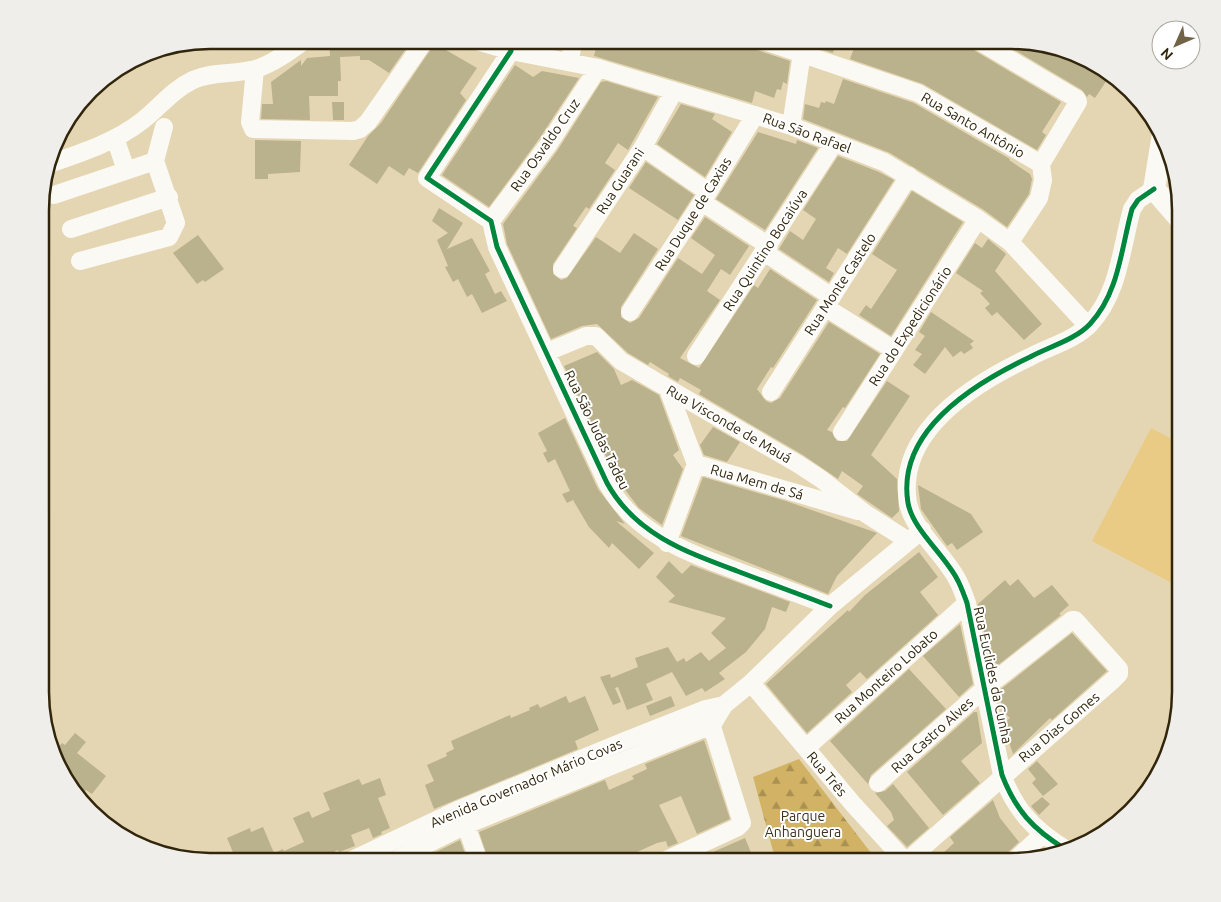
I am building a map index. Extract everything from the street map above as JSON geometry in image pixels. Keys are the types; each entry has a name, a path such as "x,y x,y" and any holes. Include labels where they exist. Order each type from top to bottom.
{"main road":[{"path":"1160,149 1154,189 1172,210"}],"street":[{"path":"56,162 94,148 115,138 142,121 173,93 190,82 207,74 256,69 277,60 292,49"},
{"path":"256,69 250,122 253,130 354,131 364,126 419,49"},
{"name":"Rua São Rafael","path":"504,49 598,68 791,126 884,162 978,219 1010,242 1088,326"},
{"path":"569,62 572,49"},
{"path":"791,126 803,49"},
{"name":"Rua Santo Antônio","path":"808,49 923,95 1041,164"},
{"path":"993,49 1077,98 1078,102 1041,164 1043,180 1039,198 1010,242"},
{"path":"490,221 429,181 427,176 511,51"},
{"name":"Rua Osvaldo Cruz","path":"490,221 548,145 598,68"},
{"name":"Rua Guarani","path":"562,269 643,147 674,91"},
{"path":"80,261 169,237 176,223 169,197 155,161 173,93"},
{"name":"Rua Duque de Caxias","path":"630,312 705,197 754,115"},
{"path":"115,138 126,170"},
{"name":"Rua Quintino Bocaiúva","path":"696,356 834,143"},
{"path":"643,147 828,302 894,350"},
{"path":"54,195 155,161"},
{"name":"Rua Monte Castelo","path":"771,392 908,176"},
{"name":"Rua Euclides da Cunha","path":"1059,846 1042,835 1021,814 1002,775 967,603 957,579 914,535 908,505 908,474 912,455 930,428 979,385 1001,370 1088,326 1108,299 1115,282 1132,209 1138,200 1154,189"},
{"path":"72,229 169,197"},
{"name":"Rua do Expedicionário","path":"842,432 978,219"},
{"name":"Rua São Judas Tadeu","path":"490,221 497,247 548,352 611,491 633,518 667,543 830,606"},
{"name":"Rua Visconde de Mauá","path":"548,352 594,335 621,361 798,464 822,479 866,514 914,535"},
{"name":"Rua Mem de Sá","path":"668,389 696,464 866,514"},
{"path":"667,543 696,464"},
{"path":"751,683 830,606 914,535"},
{"name":"Rua Monteiro Lobato","path":"806,748 967,603"},
{"name":"Rua Castro Alves","path":"878,783 985,688 1072,620 1115,663 1120,671"},
{"name":"Rua Dias Gomes","path":"916,853 1002,775 1113,680 1120,671"},
{"name":"Rua Três","path":"751,683 898,853"},
{"name":"Avenida Governador Mário Covas","path":"374,853 709,717 751,683"},
{"path":"682,853 738,828 742,822 709,717"},
{"path":"463,817 476,853"},
{"name":"Avenida Governador Mário Covas","path":"405,853 463,817"},
{"path":"1023,852 1042,835"}],"green space":[{"name":"Parque Anhanguera","path":"799,759 871,853 774,853 753,777"}],"shaded area":[{"path":"1151,428 1172,439 1172,583 1092,541"}],"building":[{"path":"330,49 406,49 389,73 369,60 360,60 360,56 340,57 341,81 338,81 338,96 309,96 310,120 261,119 262,104 273,104 271,82 301,60 301,66 307,58 330,56"},
{"path":"431,49 447,49 477,68 460,93 466,100 418,173 409,168 404,176 389,166 377,184 349,165 368,136 381,123"},
{"path":"596,49 756,49 790,61 787,84 783,82 781,90 777,89 774,98 755,91 752,103 594,56"},
{"path":"820,49 834,49 833,53"},
{"path":"854,49 972,49 1061,102 1042,132 1046,135 1037,150 923,84 850,59"},
{"path":"1013,49 1053,54 1092,70 1107,80 1095,98 1089,94 1087,97 1082,90"},
{"path":"515,65 533,77 542,71 579,78 539,139 489,207 442,175"},
{"path":"843,79 914,103 1010,159 1030,174 1032,179 1029,194 1007,227 984,210 890,153 803,119 805,104 819,108 821,102 825,103 826,101 834,104"},
{"path":"606,81 658,97 628,150 618,143 605,163 615,170 589,209 586,207 573,226 577,228 553,264 553,274 561,280 567,278 596,237 620,253 634,233 658,249 621,307 621,317 630,323 639,318 678,258 702,274 715,255 691,238 705,217 749,246 730,275 721,269 707,291 720,300 680,358 699,368 754,285 758,288 770,269 817,300 773,368 771,367 757,389 766,401 771,403 780,398 829,322 880,354 845,408 843,407 827,430 832,432 837,441 847,441 887,381 910,396 871,455 897,479 899,511 892,518 857,494 863,486 842,471 838,479 803,455 699,394 701,390 680,378 678,382 650,362 648,365 628,353 597,324 582,326 551,339 507,244 503,224 557,151 601,82"},
{"path":"332,102 344,102 344,120 333,120"},
{"path":"681,104 715,114 712,119 732,132 705,177 657,144"},
{"path":"758,132 796,144 797,140 818,148 765,230 716,199"},
{"path":"255,140 301,141 300,172 268,174 268,179 255,179"},
{"path":"838,156 894,180 847,254 838,248 826,268 834,273 829,282 779,249 790,231 803,240 816,219 803,210"},
{"path":"646,162 694,195 678,220 629,188"},
{"path":"912,191 963,222 891,336 859,315 866,305 871,309 897,270 872,254"},
{"path":"439,208 463,223 447,249 472,238 490,271 485,274 495,294 501,291 507,301 482,313 472,294 467,297 458,279 453,282 445,267 448,266 437,240 448,233 432,221"},
{"path":"198,235 224,269 205,282 203,280 197,284 173,253"},
{"path":"988,239 1006,254 995,271 1042,324 1024,340 997,312 992,316 985,308 990,304 980,293 983,291 956,273 975,243 982,248"},
{"path":"931,312 974,341 970,344 973,348 964,354 961,351 953,357 945,347 925,374 913,365 922,354 915,350 925,336 919,332"},
{"path":"597,352 614,369 621,385 632,380 659,395 679,450 673,455 683,469 662,525 639,508 616,478 564,366"},
{"path":"565,418 598,489 625,524 616,521 654,553 639,569 612,543 609,548 589,527 573,500 567,503 562,494 570,491 555,459 548,463 543,453 547,451 538,433"},
{"path":"713,427 740,442 727,462 704,455 700,445"},
{"path":"703,477 786,501 877,533 837,576 828,594 681,536"},
{"path":"918,485 971,514 983,532 957,550 952,543 947,546 921,509"},
{"path":"919,552 938,577 920,592 938,615 867,679 860,672 846,685 852,692 807,733 766,684 848,610 849,612 865,595"},
{"path":"669,561 682,574 691,565 790,602 786,612 772,607 765,629 746,652 719,673 725,679 705,692 702,688 686,696 672,672 646,684 653,700 627,710 618,687 615,688 621,702 613,705 600,677 610,674 611,678 638,667 635,658 668,647 677,662 684,658 686,662 701,652 709,661 726,648 711,633 726,618 668,602 675,596 656,577"},
{"path":"1018,579 1034,598 1052,585 1069,605 1059,614 1061,615 998,665 989,656 978,604 1005,580 1010,586"},
{"path":"960,624 973,684 959,697 923,656"},
{"path":"1072,633 1107,671 1052,720 1050,718 1013,754 1003,724 1010,718 1004,712 1000,698 998,700 996,693"},
{"path":"909,669 946,709 871,775 868,784 830,741"},
{"path":"566,696 569,703 585,696 599,730 575,741 578,749 434,809 425,785 434,781 427,765 447,756 446,753 454,749 451,741 510,715 511,718 530,710 529,708 538,704 540,708"},
{"path":"671,696 675,706 650,716 646,706"},
{"path":"974,712 977,712 982,743 961,761 980,783 943,815 907,772"},
{"path":"75,733 86,742 77,753 106,776 92,794 86,790 84,793 70,773 59,747 62,743 65,745"},
{"path":"704,740 730,819 697,834 681,796 659,805 678,843 668,847 666,841 635,853 486,853 479,832 605,780 609,790 634,779 632,776 647,769 645,764"},
{"path":"1037,761 1058,784 1043,796 1032,783 1036,779 1028,769"},
{"path":"380,778 386,795 378,798 390,828 373,838 369,828 351,835 355,846 339,852 338,850 332,853 274,853 283,849 284,851 304,842 293,818 309,811 312,818 330,810 323,793 359,779 362,785"},
{"path":"893,784 929,828 907,847 887,826 894,820 891,812 875,793 885,791"},
{"path":"1042,797 1050,804 1039,815 1031,806"},
{"path":"993,800 1000,818 1019,842 1007,853 943,853 954,843 950,837"},
{"path":"263,827 274,853 233,853 227,838 250,828 251,832"},
{"path":"745,838 751,853 711,853"},
{"path":"460,840 465,853 434,853"}],"cycle path":[{"path":"511,51 427,178 491,221 497,247 607,483 632,516 663,539 681,548 830,606"},
{"path":"1060,846 1027,818 1007,788 1002,775 967,603 960,585 951,570 922,532 911,513 908,503 908,477 914,453 927,432 944,413 964,396 1008,368 1069,339 1090,324 1100,312 1113,285 1132,209 1138,200 1154,189"}]}
